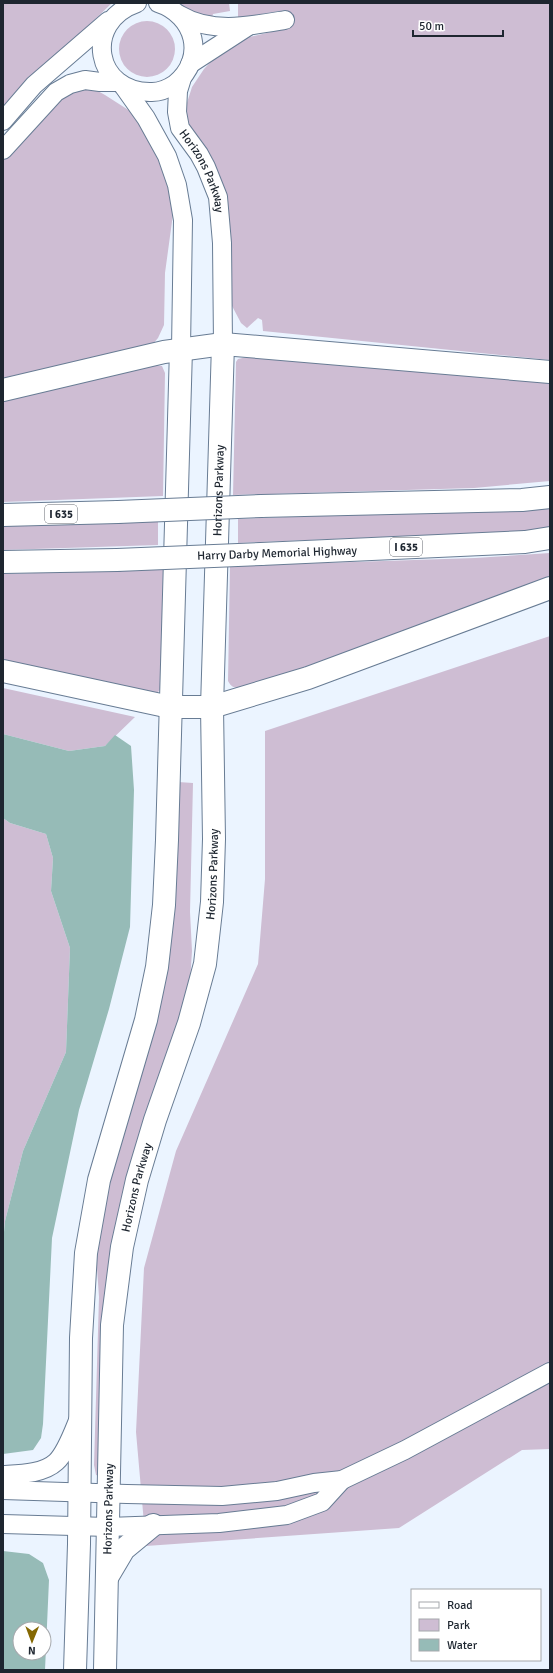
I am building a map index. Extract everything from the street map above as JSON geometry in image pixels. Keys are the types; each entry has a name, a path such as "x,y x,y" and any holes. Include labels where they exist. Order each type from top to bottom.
{"main road":[{"path":"3,390 181,349 223,344 550,372"},
{"name":"Horizons Parkway","path":"105,1670 112,1325 122,1247 137,1180 155,1120 189,1023 204,964 212,902 214,839 212,707 223,344"},
{"name":"Horizons Parkway","path":"76,1670 82,1298 86,1253 99,1180 146,1020 157,967 164,905 181,349"},
{"name":"I 635","path":"3,515 261,506 522,500 550,497"},
{"name":"Harry Darby Memorial Highway","path":"3,562 117,560 261,554 525,542 550,538"},
{"path":"3,672 170,707 212,707 308,678 550,588"},
{"path":"107,1577 124,1549 153,1526"}],"street":[{"path":"3,121 34,85 113,16 125,7 137,3"},
{"path":"158,3 168,6 191,21 216,27 246,27 285,20"},
{"name":"Horizons Parkway","path":"180,15 189,27 193,39 193,52 178,90 177,112 180,128 203,161 218,198 222,243 223,344"},
{"name":"Horizons Parkway","path":"113,16 105,29 102,43 102,57 108,71 121,84 146,118 167,156 177,185 183,220 181,349"},
{"path":"3,150 56,92 70,84 85,80 121,84 139,92 155,92 170,88 186,71 246,27"},
{"path":"3,1490 222,1496 277,1491 314,1483 342,1480 405,1450 550,1372"},
{"path":"3,1475 30,1473 48,1467 57,1461 67,1445 80,1417"},
{"path":"3,1524 108,1527 153,1526 219,1523 287,1515 322,1502 342,1480"}],"green space":[{"path":"3,3 112,3 3,108"},
{"path":"177,3 229,3 230,11 213,14 211,21"},
{"path":"238,3 550,3 550,360 263,331 262,320 258,318 247,328 241,323 231,304 214,163 205,146 187,122 186,106 192,87 204,69 218,54 245,38 288,28 286,10 238,18"},
{"path":"141,21 153,21 163,25 171,33 175,43 175,55 171,65 163,73 153,77 141,77 131,73 123,65 119,55 119,43 123,33 131,25"},
{"path":"83,89 96,90 130,111 140,122 164,163 174,207 165,273 164,325 158,338 152,345 3,378 3,161 61,97 72,91"},
{"path":"247,357 550,383 550,481 474,488 233,495 236,362 238,359"},
{"path":"154,365 162,366 165,373 163,496 3,502 3,400"},
{"path":"550,504 550,530 238,543 238,519 490,509"},
{"path":"158,520 158,545 3,550 3,525"},
{"path":"550,553 550,578 258,684 245,688 237,688 231,685 228,681 230,566 475,558"},
{"path":"163,569 161,688 158,692 3,661 3,574"},
{"path":"550,636 550,1449 522,1450 399,1528 146,1546 136,1432 144,1268 176,1151 258,964 265,879 265,731"},
{"path":"3,688 135,717 105,746 69,751 3,734"},
{"path":"178,782 193,783 190,912 192,951 190,982 139,1153 99,1476 96,1475 94,1465 99,1297 97,1250 107,1194 166,975 173,925 176,887"},
{"path":"3,818 10,823 46,834 53,858 51,891 70,948 66,1052 23,1151 5,1221 3,1244"}],"water":[{"path":"3,734 69,751 105,746 115,735 131,746 134,790 130,927 109,1009 79,1110 52,1238 43,1424 41,1438 33,1450 3,1454 3,1243 5,1221 23,1151 66,1052 70,948 51,891 53,858 46,834 10,823 3,818"},
{"path":"3,1551 29,1554 43,1563 49,1580 47,1621 12,1621 12,1661 45,1661 45,1670 3,1670"}]}
